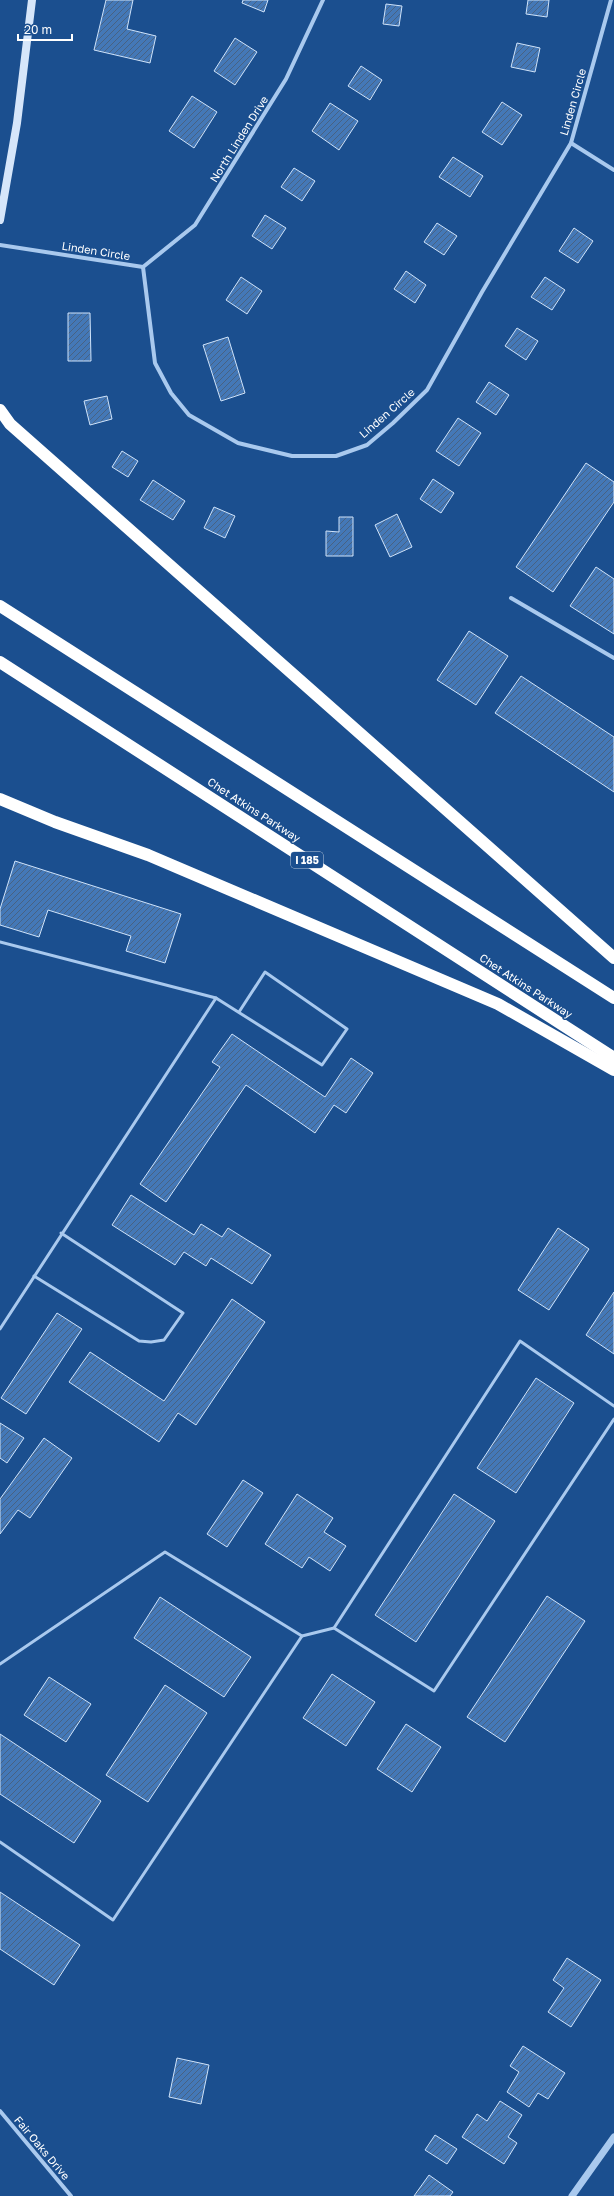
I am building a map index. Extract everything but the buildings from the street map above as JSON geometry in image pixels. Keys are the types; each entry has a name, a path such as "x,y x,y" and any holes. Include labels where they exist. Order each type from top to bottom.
{"highway":[{"path":"0,410 16,429 614,958"},
{"path":"0,606 614,998"},
{"name":"Chet Atkins Parkway","path":"0,662 614,1058"},
{"path":"0,799 56,822 148,855 498,1004 614,1070"}],"main road":[{"path":"0,220 17,123 32,0"}],"street":[{"name":"North Linden Drive","path":"143,267 195,226 286,79 324,0"},
{"name":"Linden Circle","path":"0,246 143,267 155,363 171,393 189,415 238,443 292,456 336,456 367,444 393,423 427,390 482,292 571,143 611,0"},
{"path":"571,143 614,170"},
{"path":"511,598 614,658"},
{"name":"Fair Oaks Drive","path":"0,2111 71,2196"},
{"path":"572,2196 614,2136"}],"lane":[{"path":"0,942 216,998 322,1065 347,1028 264,972 239,1012"},
{"path":"0,1329 61,1233 216,998"},
{"path":"34,1276 139,1341 164,1340 183,1313 61,1233"},
{"path":"0,1842 113,1920 302,1636 334,1628 520,1341 614,1406"},
{"path":"334,1628 434,1691 614,1419"},
{"path":"0,1664 165,1552 302,1636"}]}
